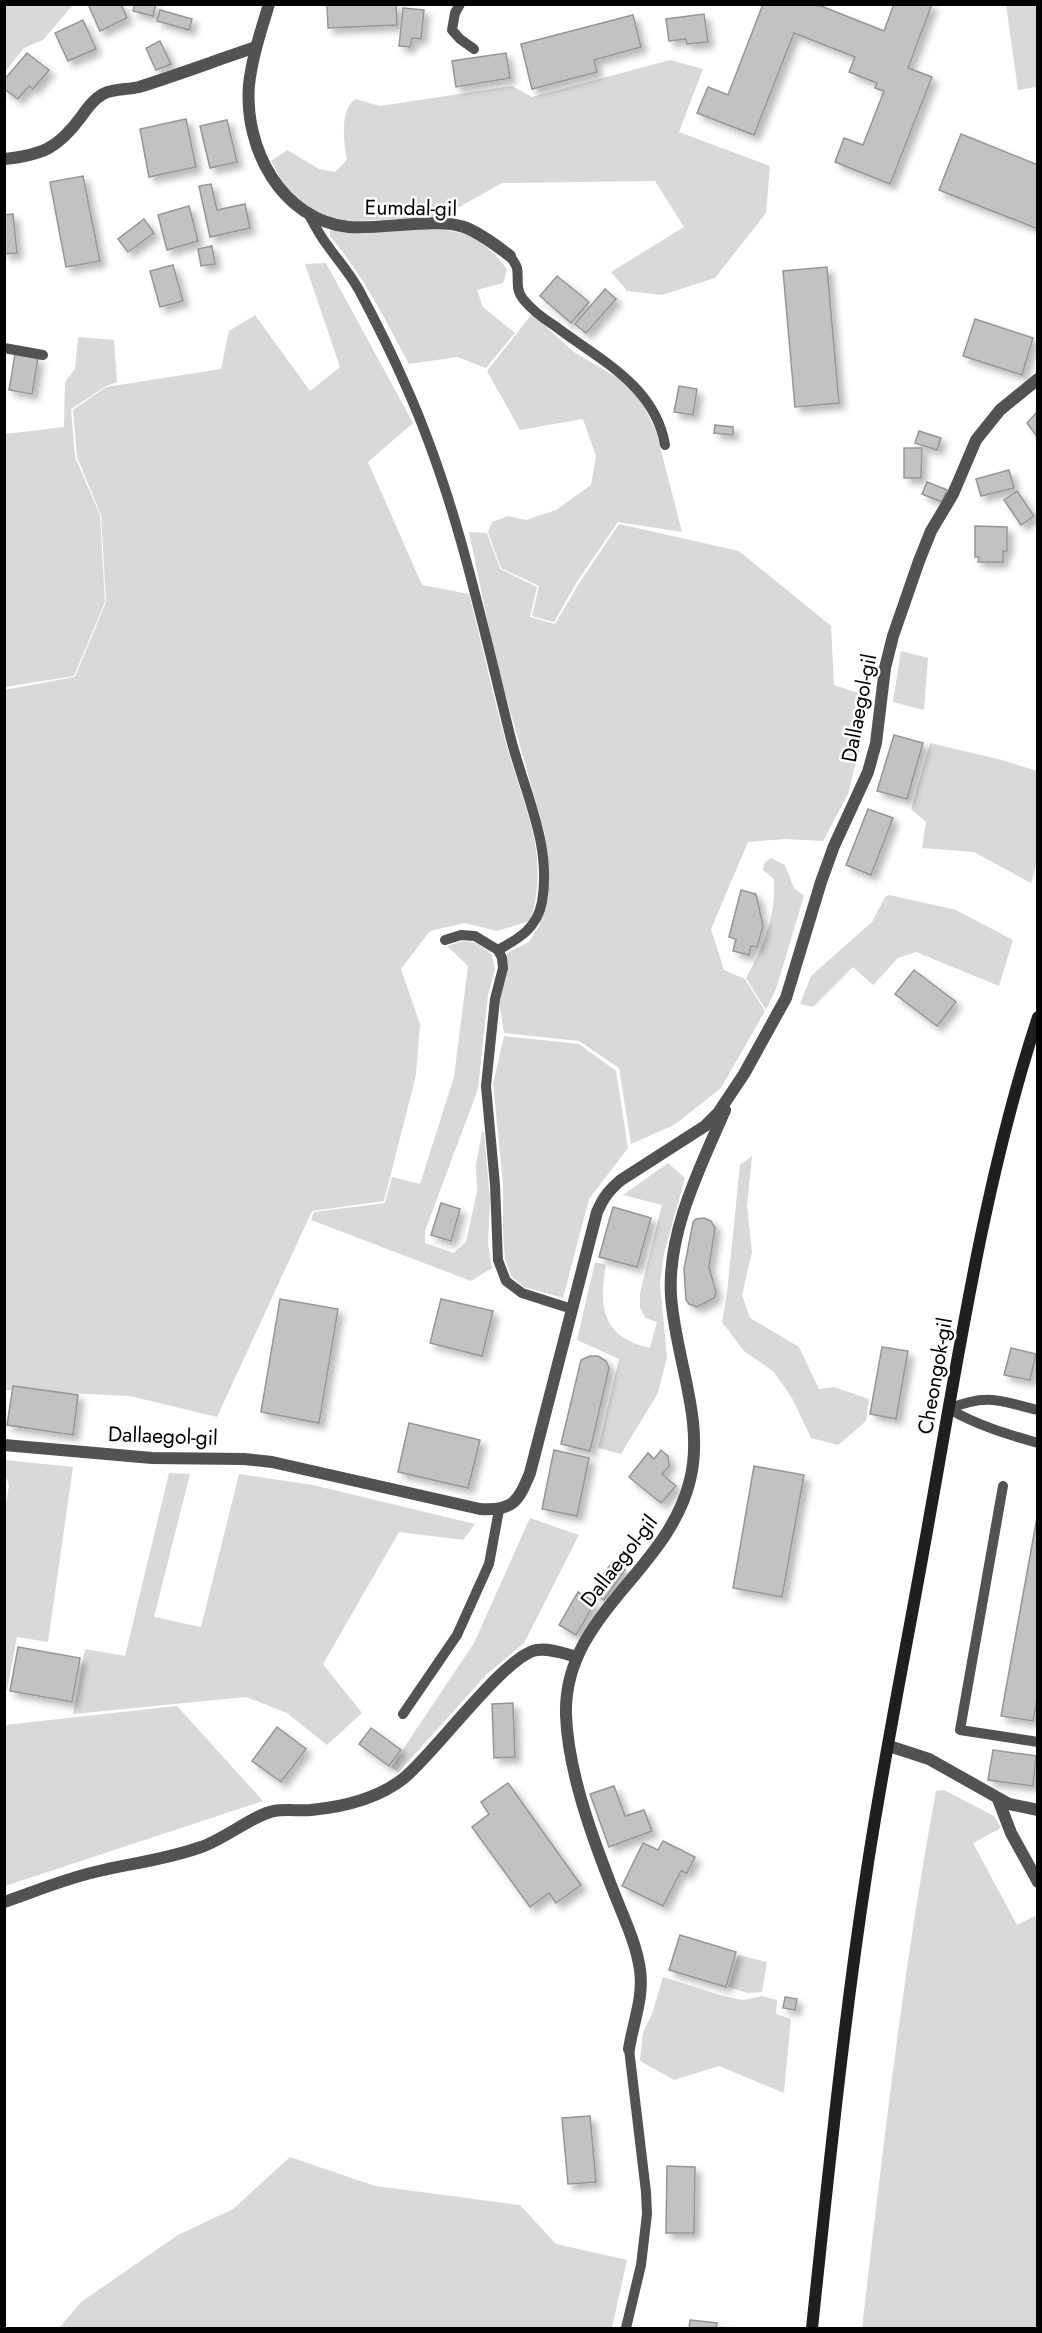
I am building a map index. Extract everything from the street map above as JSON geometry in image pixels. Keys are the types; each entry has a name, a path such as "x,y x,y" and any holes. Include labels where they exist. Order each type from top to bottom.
{"street":[{"name":"Eumdal-gil","path":"269,4 256,47 249,84 249,114 254,139 265,164 285,195 296,207 309,215 350,226 441,224 462,226 510,256"},
{"path":"4,159 35,155 49,149 62,140 102,94 114,90 136,88 256,47"},
{"name":"Dallaegol-gil","path":"629,2049 640,2001 640,1968 634,1944 597,1851 576,1775 566,1716 567,1698 577,1657 585,1640 600,1616 638,1573 669,1531 691,1479 693,1429 690,1400 674,1319 670,1276 672,1257 687,1202 731,1095 786,998 834,846 868,772 876,743 885,668 893,636 931,531 953,494 976,440 986,424 1038,379"},
{"name":"Cheongok-gil","path":"812,2328 851,1979 866,1872 992,1180 1008,1114 1038,1017"},
{"name":"Dallaegol-gil","path":"4,1445 152,1458 244,1459 272,1462 480,1509 499,1510 513,1503 523,1491 530,1473 597,1212 609,1190 705,1126 731,1095"},
{"path":"4,1902 73,1878 168,1858 204,1846 272,1811 312,1810 374,1795 404,1779 504,1671 523,1655 536,1650 550,1650 577,1657"},
{"path":"889,1746 947,1767 998,1799 1023,1808 1038,1810"},
{"path":"998,1799 1011,1833 1038,1882"}],"lane":[{"path":"460,4 455,13 452,30 474,49"},
{"path":"309,215 324,242 343,265 358,289 404,382 432,448 465,551 514,747 541,835 545,873 542,904 535,923 525,935 498,950"},
{"name":"Eumdal-gil","path":"510,256 517,267 517,284 523,298 544,319 627,378 643,396 657,421 663,433 664,445"},
{"path":"4,348 43,355"},
{"path":"445,940 461,935 475,936 498,950 503,968 495,999 486,1086 495,1185 495,1233 498,1260 506,1281 522,1293 572,1309"},
{"path":"949,1408 981,1399 996,1400 1038,1410"},
{"path":"949,1408 981,1425 1038,1443"},
{"path":"1004,1486 960,1730 1038,1742"},
{"path":"403,1714 457,1635 489,1564 499,1510"},
{"path":"626,2328 633,2290 641,2265 647,2214 629,2049"}],"shaded area":[{"path":"5,4 73,5 43,40 24,48 5,72"},
{"path":"1006,5 1037,5 1037,87 1018,90"},
{"path":"670,60 703,69 679,132 770,166 766,213 715,278 662,295 627,291 611,272 684,227 655,181 502,183 440,218 350,221 330,217 310,209 288,192 271,161 287,150 319,169 335,172 347,160 344,136 345,119 355,99 380,106 512,86 532,97"},
{"path":"330,228 363,231 445,230 474,238 493,253 507,270 503,283 477,290 483,307 515,333 486,368 457,357 409,364 363,282 330,236"},
{"path":"326,263 413,423 368,462 422,585 469,594 502,728 533,832 538,875 530,921 497,931 465,923 430,931 401,969 420,1024 416,1075 384,1201 312,1211 217,1417 130,1396 5,1390 4,690 75,677 106,602 101,515 77,457 73,410 106,387 221,369 229,331 255,315 310,391 340,367 305,264"},
{"path":"532,314 574,352 625,382 640,399 656,431 682,532 618,522 578,580 554,622 532,616 539,586 501,568 488,532 492,522 508,516 526,520 556,510 591,485 596,456 583,419 520,430 487,371"},
{"path":"78,337 114,340 117,382 106,386 71,409 75,457 100,515 105,602 74,676 5,687 5,434 64,427 65,382 75,369"},
{"path":"619,524 739,551 831,626 834,685 867,696 862,738 848,794 823,841 785,839 748,842 711,929 724,970 745,979 765,1011 721,1088 674,1125 631,1144 619,1068 579,1041 504,1033 499,1001 507,969 507,953 529,942 539,926 545,905 549,871 545,834 495,657 469,532 487,533 500,569 537,587 530,617 555,624"},
{"path":"901,651 928,658 924,710 893,702"},
{"path":"930,743 1037,771 1037,864 1031,883 974,852 922,848 926,822 911,809"},
{"path":"771,858 785,865 794,888 804,896 776,989 766,1010 746,978 768,930 771,918 774,879 763,870 765,862"},
{"path":"889,895 956,910 1013,940 999,986 916,952 898,958 873,985 853,967 813,1007 800,1004 811,976 872,922 885,897"},
{"path":"463,941 474,942 492,955 495,969 488,995 478,1089 425,1231 425,1243 454,1253 466,1242 477,1192 476,1165 482,1132 484,1132 490,1200 488,1244 492,1268 471,1281 311,1220 314,1212 385,1203 392,1177 420,1184 454,1077 468,966 447,946"},
{"path":"504,1036 579,1044 616,1071 628,1148 589,1199 563,1298 524,1287 511,1276 505,1259 503,1183 493,1084"},
{"path":"752,1156 747,1206 752,1252 742,1295 750,1318 799,1347 819,1389 834,1387 869,1399 866,1421 838,1445 811,1438 792,1398 774,1372 744,1351 722,1322 740,1165"},
{"path":"668,1163 685,1178 664,1254 660,1284 667,1357 658,1393 621,1454 598,1448 619,1359 577,1340 595,1262 606,1265 604,1308 613,1329 622,1337 650,1348 657,1322 645,1318 640,1307 640,1293 662,1205 623,1195"},
{"path":"5,1460 73,1467 48,1642 17,1637 7,1690 4,1688 4,1515 9,1485 5,1474"},
{"path":"169,1473 190,1474 154,1617 201,1627 239,1474 313,1485 475,1524 463,1540 399,1532 323,1664 362,1713 327,1745 287,1713 246,1697 73,1714 85,1649 125,1656"},
{"path":"530,1518 579,1535 524,1643 486,1675 398,1773 391,1767 474,1643"},
{"path":"177,1706 263,1801 5,1886 5,1725"},
{"path":"944,1790 994,1816 1001,1828 973,1843 1017,1925 1037,1915 1037,2328 862,2328 894,2059 913,1925 936,1791"},
{"path":"738,1955 767,1962 762,1992 748,1993 728,1987"},
{"path":"663,1977 723,1996 743,2000 762,1996 777,2000 776,2014 791,2019 784,2093 719,2066 674,2080 640,2061 643,2032 652,2014"},
{"path":"290,2157 375,2186 520,2205 556,2244 627,2260 612,2328 59,2328 81,2302 178,2235 233,2209"}],"building":[{"path":"88,4 121,4 127,18 100,31"},
{"path":"135,4 156,4 153,16 133,11"},
{"path":"327,4 396,4 397,25 328,28"},
{"path":"763,4 816,4 884,31 894,4 932,4 908,68 932,77 890,184 835,162 844,138 863,145 884,91 875,88 877,83 849,72 855,57 794,33 754,135 697,113 708,87 728,95"},
{"path":"403,8 424,10 421,39 412,38 410,47 399,46"},
{"path":"160,10 192,19 189,30 157,21"},
{"path":"704,14 708,42 687,44 686,39 669,41 666,19"},
{"path":"633,15 641,47 594,60 597,72 532,89 521,44"},
{"path":"83,20 96,49 68,61 55,33"},
{"path":"160,41 171,64 156,70 146,48"},
{"path":"27,53 49,70 33,89 29,86 18,99 4,89 4,80"},
{"path":"506,53 510,78 456,87 452,61"},
{"path":"186,119 196,167 149,177 140,129"},
{"path":"227,120 237,162 210,168 200,126"},
{"path":"961,134 1038,165 1038,229 939,190"},
{"path":"83,176 100,261 66,267 50,182"},
{"path":"211,184 217,210 245,204 250,228 210,237 199,186"},
{"path":"189,206 198,241 167,250 158,215"},
{"path":"13,214 17,253 4,254 4,215"},
{"path":"144,219 154,233 128,252 118,239"},
{"path":"212,246 215,264 201,266 198,249"},
{"path":"173,265 183,301 160,307 150,271"},
{"path":"827,267 839,403 795,407 783,271"},
{"path":"557,276 589,302 571,323 540,296"},
{"path":"605,289 616,299 586,333 575,324"},
{"path":"975,319 1033,338 1022,375 963,356"},
{"path":"15,354 38,358 32,394 9,390"},
{"path":"679,386 697,389 693,415 674,412"},
{"path":"1038,411 1038,438 1027,423"},
{"path":"715,425 733,427 733,435 714,433"},
{"path":"919,431 941,438 937,450 915,443"},
{"path":"904,448 922,448 921,478 904,478"},
{"path":"1009,470 1014,488 981,496 976,479"},
{"path":"927,482 947,490 942,502 922,494"},
{"path":"1017,491 1034,516 1021,525 1004,500"},
{"path":"975,526 1007,527 1007,551 1003,551 1003,562 978,562 979,557 975,557"},
{"path":"894,735 923,743 907,799 877,791"},
{"path":"868,809 893,818 871,875 846,865"},
{"path":"741,890 756,894 763,926 757,947 751,946 749,955 733,951 736,939 729,937"},
{"path":"914,970 956,1002 937,1026 895,994"},
{"path":"441,1203 460,1209 451,1241 431,1235"},
{"path":"613,1207 651,1218 637,1267 599,1257"},
{"path":"704,1218 711,1221 715,1228 709,1267 716,1292 714,1298 697,1307 686,1300 684,1269 693,1222"},
{"path":"280,1299 338,1309 319,1423 261,1412"},
{"path":"441,1299 493,1311 482,1356 430,1343"},
{"path":"882,1347 908,1351 896,1419 870,1414"},
{"path":"1011,1348 1036,1354 1030,1380 1004,1375"},
{"path":"590,1356 598,1356 606,1361 609,1368 590,1451 561,1444 581,1360"},
{"path":"13,1386 78,1395 73,1435 7,1425"},
{"path":"409,1423 480,1440 468,1488 398,1472"},
{"path":"554,1450 589,1458 577,1516 542,1509"},
{"path":"661,1450 668,1456 669,1466 662,1474 676,1486 661,1503 629,1477 648,1453 654,1459"},
{"path":"754,1466 804,1475 782,1597 733,1588"},
{"path":"1038,1512 1038,1694 1033,1721 1001,1716"},
{"path":"613,1561 625,1570 604,1600 591,1591"},
{"path":"578,1592 595,1602 576,1635 559,1625"},
{"path":"18,1647 80,1658 72,1702 10,1691"},
{"path":"513,1703 515,1757 494,1758 492,1704"},
{"path":"277,1727 306,1749 281,1782 252,1761"},
{"path":"371,1728 401,1750 389,1766 359,1744"},
{"path":"993,1750 1036,1756 1033,1786 988,1780"},
{"path":"508,1783 581,1885 556,1903 549,1893 530,1907 472,1827 489,1814 481,1802"},
{"path":"614,1786 625,1816 644,1810 652,1831 609,1847 590,1794"},
{"path":"663,1841 695,1857 687,1873 681,1871 663,1906 622,1886 643,1843 658,1850"},
{"path":"680,1935 736,1952 726,1987 669,1970"},
{"path":"785,1997 797,1999 795,2010 783,2008"},
{"path":"590,2116 596,2182 568,2184 562,2118"},
{"path":"667,2166 695,2167 694,2233 666,2233"},
{"path":"690,2320 717,2323 716,2328 689,2328"}]}
